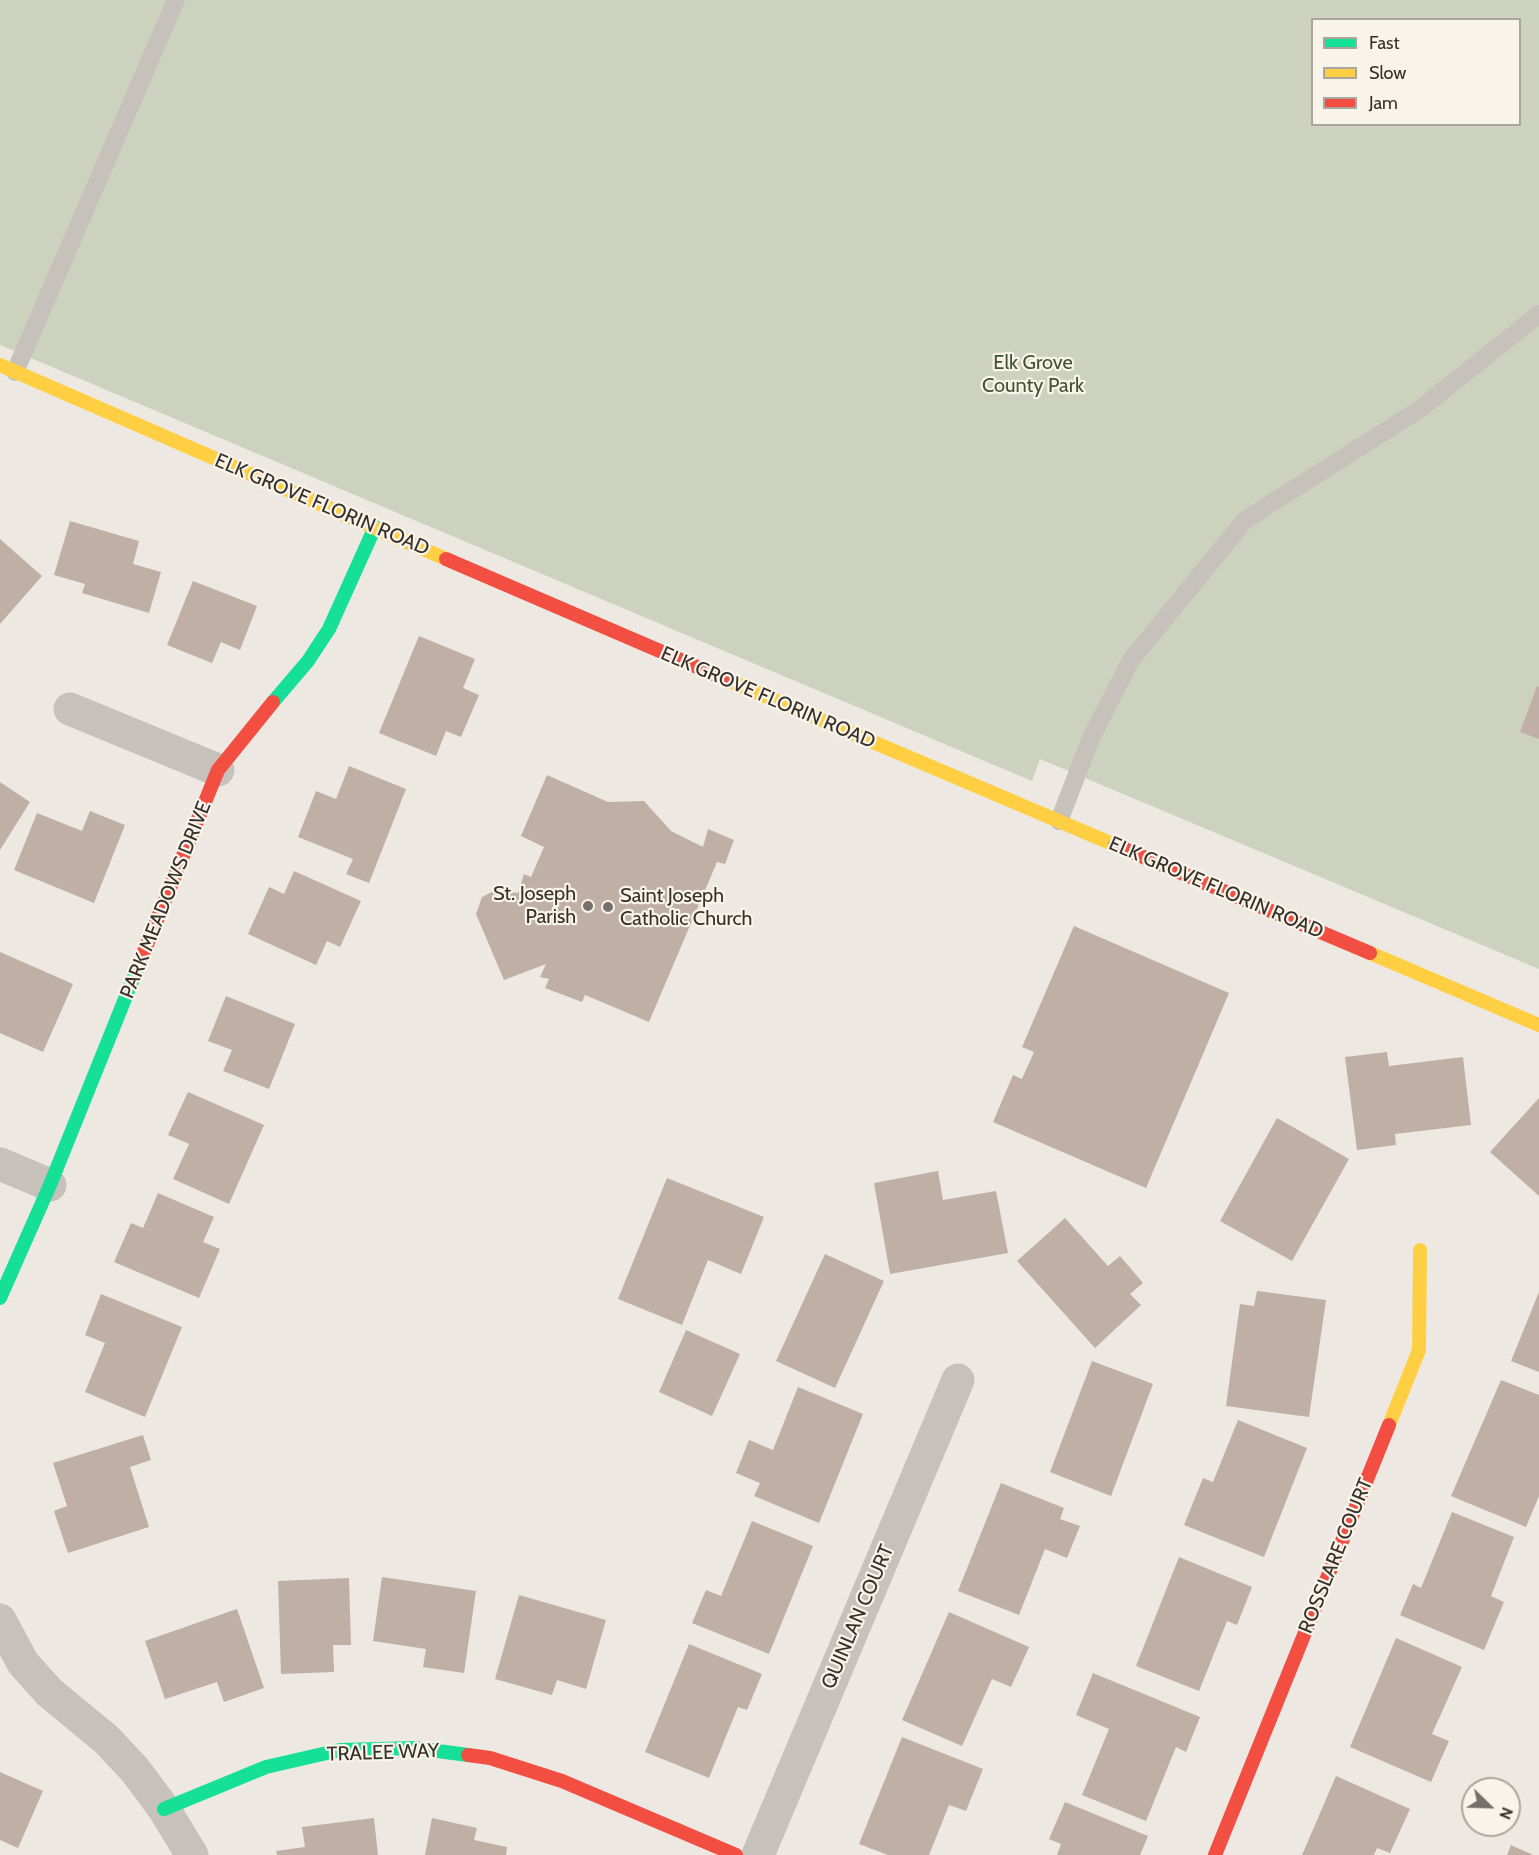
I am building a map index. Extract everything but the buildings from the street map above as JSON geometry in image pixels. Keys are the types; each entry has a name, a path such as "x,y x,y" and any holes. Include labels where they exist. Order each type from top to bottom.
{"street":[{"name":"ELK GROVE FLORIN ROAD","path":"7,368 625,637 1539,1025"},
{"name":"PARK MEADOWS DRIVE","path":"0,1298 50,1185 218,770 250,728 308,661 353,580 375,527"},
{"path":"70,709 218,770"},
{"path":"0,1164 50,1185"},
{"name":"ROSSLARE COURT","path":"1215,1855 1419,1350 1419,1250"},
{"name":"QUINLAN COURT","path":"758,1855 958,1380"},
{"path":"0,1620 23,1663 49,1692 107,1740 135,1770 164,1809 192,1855"},
{"name":"TRALEE WAY","path":"164,1809 266,1767 340,1750 415,1748 490,1758 562,1781 736,1855"}],"lane":[{"path":"7,368 176,0"},
{"path":"1059,821 1092,738 1131,660 1245,520 1420,409 1539,314"}],"green space":[{"name":"Elk Grove County Park","path":"0,0 1539,0 1539,969 1040,759 1032,781 0,345"}],"traffic: fast":[{"path":"273,702 308,661 329,629 375,527"},
{"path":"0,1298 50,1185 139,964"},
{"path":"164,1809 266,1767 340,1750 415,1748 468,1755"}],"traffic: slow":[{"path":"0,365 446,559"},
{"path":"725,679 1115,845"},
{"path":"1370,953 1539,1025"},
{"path":"1389,1425 1419,1350 1420,1250"}],"traffic: jam":[{"path":"446,559 725,679"},
{"path":"139,964 218,770 273,702"},
{"path":"1115,845 1370,953"},
{"path":"1215,1855 1389,1425"},
{"path":"468,1755 490,1758 562,1781 736,1855"}],"place":[{"name":"St. Joseph Parish","path":"588,906"},
{"name":"Saint Joseph Catholic Church","path":"608,907"}]}
